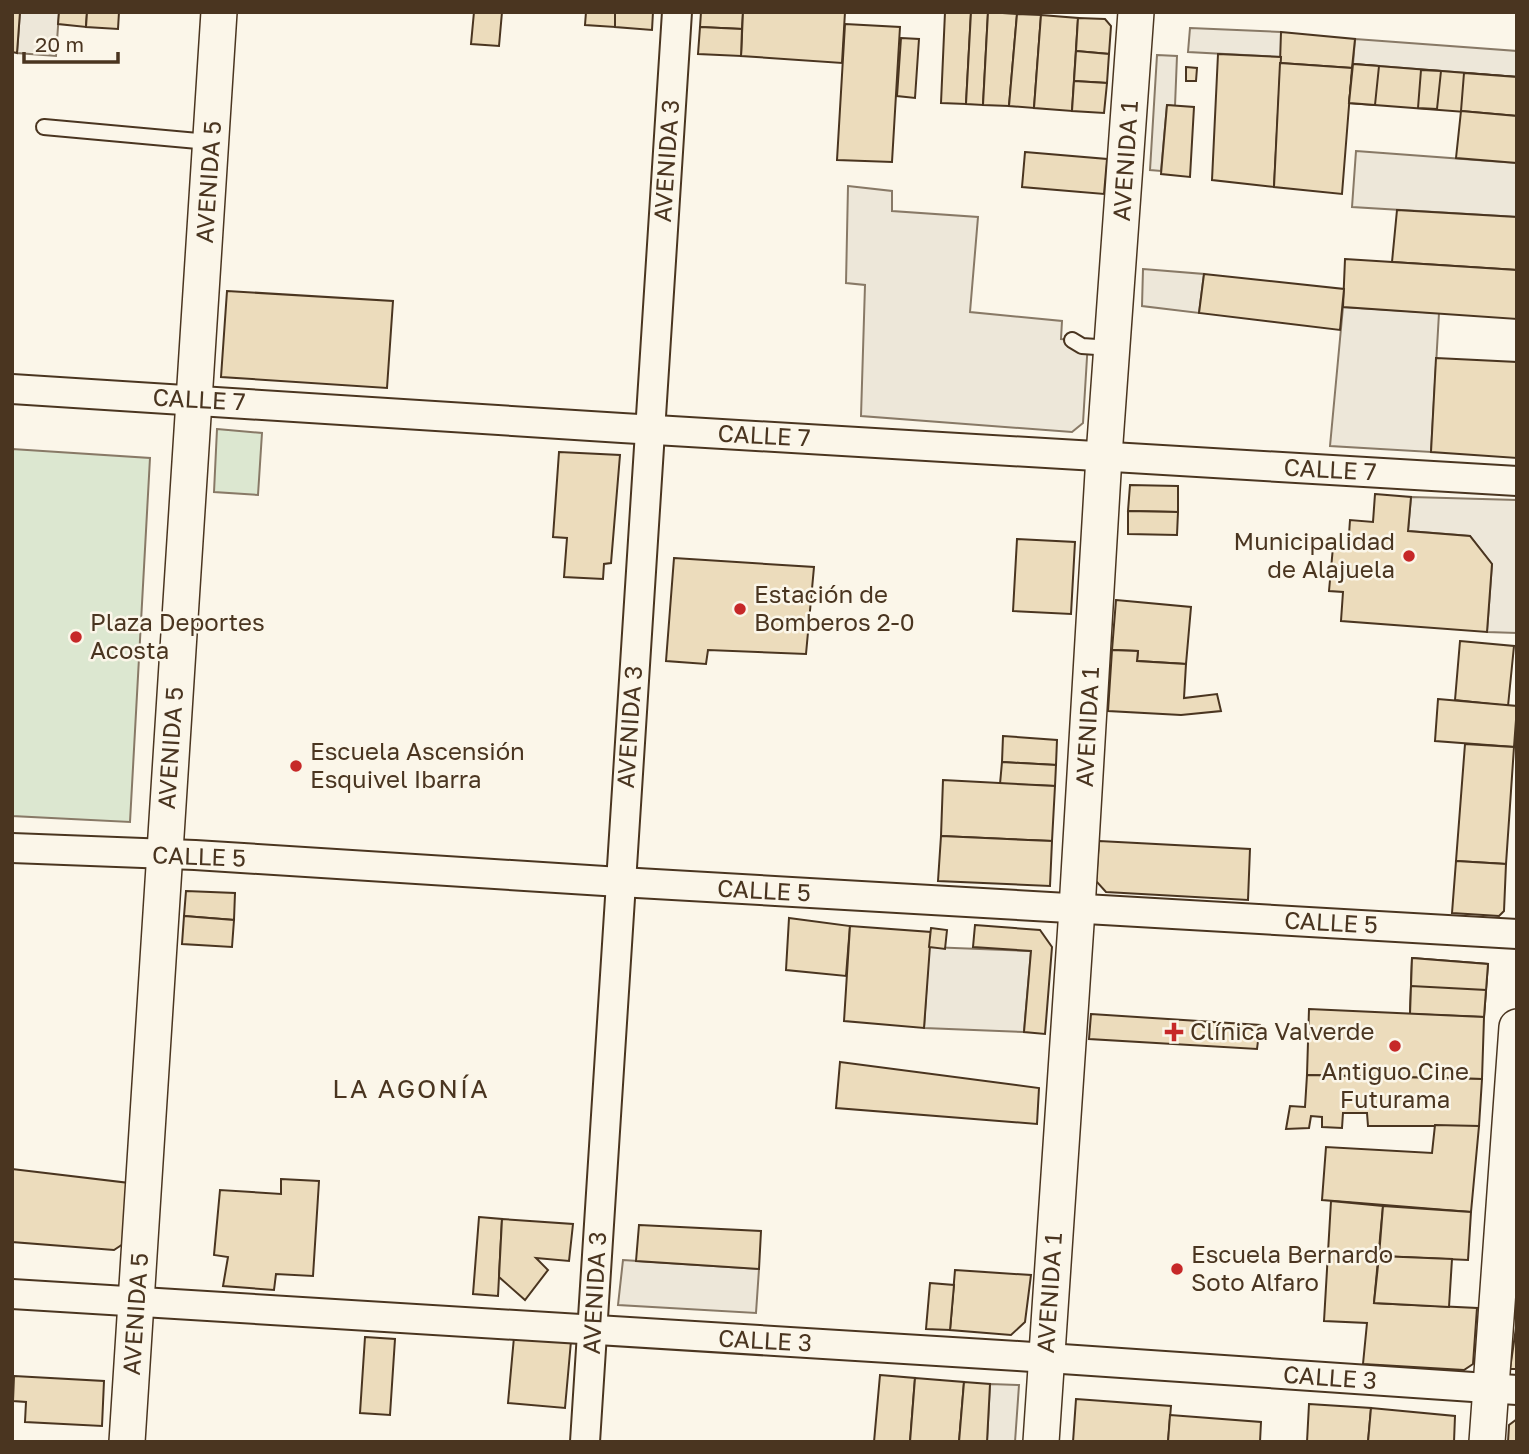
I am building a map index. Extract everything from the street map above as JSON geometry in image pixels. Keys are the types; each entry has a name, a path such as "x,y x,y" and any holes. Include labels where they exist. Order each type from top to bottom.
{"street":[{"name":"AVENIDA 5","path":"127,1442 219,12"},
{"name":"AVENIDA 3","path":"585,1442 677,12"},
{"name":"AVENIDA 1","path":"1041,1442 1104,456 1136,12"},
{"name":"CALLE 7","path":"12,389 1517,481"},
{"name":"CALLE 5","path":"12,848 164,854 1517,934"},
{"path":"1487,1442 1504,1389 1517,1027"},
{"name":"CALLE 3","path":"12,1294 1504,1389"}],"lane":[{"path":"44,127 211,142"},
{"path":"1072,340 1082,346 1113,348"}],"green space":[{"path":"217,429 262,433 258,495 214,492"},
{"name":"Plaza Deportes Acosta","path":"12,449 150,458 130,822 12,816"}],"shaded area":[{"path":"20,12 59,12 56,56 17,53"},
{"path":"1190,28 1281,32 1281,57 1188,52"},
{"path":"1355,39 1517,51 1517,77 1353,64"},
{"path":"1157,55 1177,56 1175,106 1167,105 1161,171 1150,170"},
{"path":"1356,151 1517,163 1517,217 1352,207"},
{"path":"848,186 892,191 892,211 978,217 970,312 1062,321 1061,339 1088,341 1083,423 1072,432 861,416 865,285 846,283"},
{"path":"1143,269 1204,274 1199,313 1142,306"},
{"path":"1343,307 1439,313 1431,452 1330,446"},
{"path":"1411,497 1517,500 1517,633 1487,632 1492,564 1470,536 1408,531"},
{"path":"929,947 1031,951 1024,1032 924,1028"},
{"path":"623,1260 759,1269 756,1313 618,1305"},
{"path":"990,1384 1019,1385 1015,1442 987,1442"}],"building":[{"path":"12,12 20,12 17,53 12,52"},
{"path":"59,12 87,12 86,27 58,24"},
{"path":"87,12 119,12 118,29 86,27"},
{"path":"474,12 502,12 499,46 471,44"},
{"path":"586,12 615,12 615,27 585,25"},
{"path":"615,12 653,12 652,30 615,27"},
{"path":"701,12 743,12 742,29 700,27"},
{"path":"743,12 845,12 842,63 741,56"},
{"path":"945,12 971,12 966,104 941,103"},
{"path":"971,12 988,12 983,105 966,104"},
{"path":"988,12 1017,14 1009,106 983,105"},
{"path":"1017,14 1041,15 1034,108 1009,106"},
{"path":"1041,15 1078,18 1072,111 1034,108"},
{"path":"1078,18 1105,19 1111,26 1109,54 1076,51"},
{"path":"845,24 900,27 892,162 837,160"},
{"path":"700,27 742,29 741,56 698,54"},
{"path":"1281,32 1355,39 1352,68 1280,63"},
{"path":"901,38 919,39 915,98 897,96"},
{"path":"1076,51 1109,54 1107,83 1074,81"},
{"path":"1218,54 1281,57 1274,187 1212,180"},
{"path":"1280,63 1352,68 1342,194 1274,187"},
{"path":"1353,64 1517,77 1517,116 1349,103"},
{"path":"1353,64 1379,66 1375,105 1349,103"},
{"path":"1186,67 1197,68 1196,81 1186,81"},
{"path":"1421,70 1441,71 1437,109 1418,108"},
{"path":"1464,73 1517,77 1517,116 1461,111"},
{"path":"1074,81 1107,83 1104,113 1072,111"},
{"path":"1167,105 1194,107 1190,177 1161,174"},
{"path":"1461,111 1517,116 1517,163 1456,158"},
{"path":"1025,152 1107,159 1104,194 1022,187"},
{"path":"1397,210 1517,217 1517,270 1392,262"},
{"path":"1345,259 1517,270 1517,319 1343,307"},
{"path":"1204,274 1344,289 1340,330 1199,313"},
{"path":"227,291 393,301 387,388 221,377"},
{"path":"1436,358 1517,362 1517,458 1431,452"},
{"path":"559,452 620,455 611,563 604,564 603,579 564,577 567,538 553,537"},
{"path":"1130,485 1178,486 1178,512 1128,511"},
{"name":"Municipalidad de Alajuela","path":"1375,494 1411,497 1408,531 1470,536 1492,564 1487,632 1341,621 1343,592 1329,591 1333,547 1348,549 1350,520 1373,522"},
{"path":"1128,511 1178,512 1177,535 1128,534"},
{"path":"1017,539 1075,542 1071,614 1013,611"},
{"name":"Estación de Bomberos 2-0","path":"674,558 814,567 806,654 708,650 706,664 666,661"},
{"path":"1116,600 1191,607 1186,664 1137,661 1138,651 1112,650"},
{"path":"1460,641 1514,646 1508,706 1455,700"},
{"path":"1112,650 1138,651 1137,661 1186,664 1184,698 1217,694 1221,711 1181,715 1108,711"},
{"path":"1438,699 1517,706 1514,747 1435,741"},
{"path":"1003,736 1057,740 1056,765 1002,762"},
{"path":"1465,744 1514,747 1506,864 1456,861"},
{"path":"1002,762 1056,765 1055,786 1000,784"},
{"path":"943,780 1055,786 1052,841 941,836"},
{"path":"941,836 1052,841 1050,886 938,881"},
{"path":"1099,841 1250,849 1248,900 1106,892 1096,881"},
{"path":"1456,861 1506,864 1504,911 1499,916 1452,913"},
{"path":"186,891 235,893 234,920 184,916"},
{"path":"184,916 234,920 232,947 182,944"},
{"path":"789,918 850,926 846,976 786,970"},
{"path":"975,925 1040,930 1052,947 1045,1034 1024,1032 1031,951 973,947"},
{"path":"850,926 931,932 924,1028 844,1021"},
{"path":"931,928 947,930 945,949 929,947"},
{"path":"1412,958 1488,964 1486,990 1411,986"},
{"path":"1412,958 1488,964 1484,1017 1410,1014"},
{"path":"1411,986 1486,990 1484,1017 1410,1014"},
{"name":"Antiguo Cine Futurama","path":"1309,1009 1484,1017 1482,1079 1307,1075"},
{"name":"Clínica Valverde","path":"1091,1014 1260,1025 1257,1049 1089,1039"},
{"path":"840,1062 1039,1088 1037,1124 836,1108"},
{"path":"1307,1075 1482,1079 1479,1126 1368,1126 1367,1113 1343,1113 1342,1128 1322,1127 1322,1117 1311,1116 1309,1128 1286,1129 1290,1106 1305,1107"},
{"path":"1435,1125 1479,1126 1471,1212 1322,1200 1326,1147 1432,1153"},
{"path":"12,1169 129,1183 126,1242 114,1250 12,1242"},
{"path":"281,1179 319,1181 313,1276 276,1274 274,1290 223,1286 228,1257 214,1255 220,1190 281,1194"},
{"path":"1331,1201 1383,1206 1374,1303 1477,1308 1473,1364 1464,1370 1363,1364 1367,1323 1324,1321"},
{"path":"1383,1206 1471,1212 1468,1260 1379,1256"},
{"path":"479,1217 502,1219 498,1296 473,1294"},
{"path":"502,1219 573,1224 569,1261 536,1258 548,1270 525,1300 499,1277"},
{"path":"639,1225 761,1231 759,1269 636,1261"},
{"path":"1379,1256 1452,1259 1449,1307 1374,1303"},
{"path":"955,1270 1031,1275 1025,1322 1011,1335 950,1330"},
{"path":"930,1283 954,1285 950,1330 926,1329"},
{"path":"1517,1321 1517,1369 1510,1369"},
{"path":"365,1337 395,1339 390,1415 360,1413"},
{"path":"514,1337 571,1341 565,1408 508,1403"},
{"path":"880,1375 915,1378 910,1442 874,1442"},
{"path":"14,1376 104,1381 102,1426 25,1422 26,1402 13,1401"},
{"path":"915,1378 964,1382 959,1442 910,1442"},
{"path":"964,1382 990,1384 987,1442 959,1442"},
{"path":"1076,1399 1171,1406 1168,1442 1073,1442"},
{"path":"1309,1404 1371,1408 1368,1442 1307,1442"},
{"path":"1371,1408 1455,1416 1454,1442 1368,1442"},
{"path":"1170,1415 1261,1422 1260,1442 1168,1442"},
{"path":"1517,1419 1517,1442 1508,1442 1509,1425"}],"place":[{"name":"Municipalidad de Alajuela","path":"1409,556"},
{"name":"Estación de Bomberos 2-0","path":"740,609"},
{"name":"Plaza Deportes Acosta","path":"76,637"},
{"name":"Escuela Ascensión Esquivel Ibarra","path":"296,766"},
{"name":"Clínica Valverde","path":"1174,1032"},
{"name":"Antiguo Cine Futurama","path":"1395,1046"},
{"name":"Escuela Bernardo Soto Alfaro","path":"1177,1269"}],"district":[{"name":"LA AGONÍA","path":"411,1089"}]}
